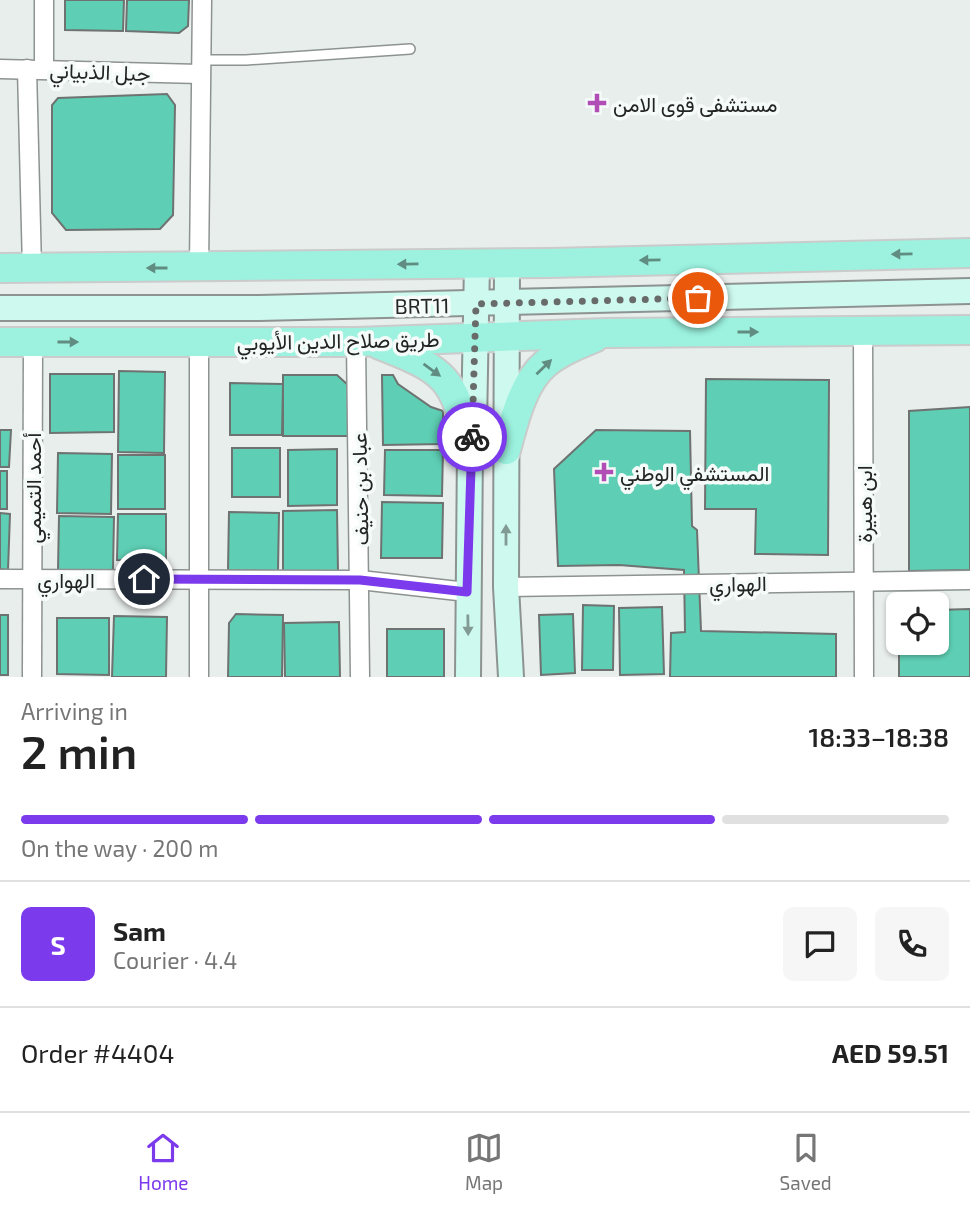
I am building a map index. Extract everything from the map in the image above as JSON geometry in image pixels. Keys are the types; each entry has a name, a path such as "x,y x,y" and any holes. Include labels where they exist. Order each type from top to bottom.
{"main road":[{"path":"0,268 507,263 970,253"},
{"path":"468,677 470,448 474,424 477,263"},
{"path":"507,263 506,587 512,677"},
{"name":"BRT11","path":"0,308 259,308 476,304 970,290"},
{"name":"طريق صلاح الدين الأيوبي","path":"0,342 363,342 606,333 970,330"},
{"path":"506,450 522,400 538,371 545,363 567,350 606,333"},
{"path":"363,342 421,362 449,384 461,407 470,448"}],"street":[{"path":"32,268 36,69 44,0"},
{"path":"199,267 202,0"},
{"name":"جبل الذبياني","path":"0,69 200,67"},
{"name":"ابن هبيرة","path":"863,331 864,677"},
{"name":"أحمد التميمي","path":"33,342 33,677"},
{"path":"198,342 199,677"},
{"name":"عباد بن حنيف","path":"360,677 363,342"},
{"name":"الهواري","path":"0,579 360,580 467,592"},
{"name":"الهواري","path":"506,587 970,580"}],"lane":[{"path":"200,67 246,60 410,49"}],"building":[{"path":"65,0 124,0 123,31 65,30"},
{"path":"127,0 189,0 188,26 179,33 126,31"},
{"path":"167,94 175,105 173,215 160,229 66,230 52,213 52,105 58,98"},
{"path":"119,371 165,372 164,453 118,452"},
{"path":"50,374 114,374 114,432 50,433"},
{"path":"283,375 337,375 349,386 349,436 283,436"},
{"path":"382,375 393,375 398,384 431,407 443,411 443,444 383,445"},
{"path":"706,379 829,380 828,555 755,554 756,509 705,509"},
{"path":"230,383 283,384 282,435 230,435"},
{"path":"970,407 970,570 909,571 909,411"},
{"path":"0,430 11,430 9,467 0,467"},
{"path":"596,430 690,431 692,526 697,530 701,631 836,634 836,677 670,677 671,633 685,632 684,570 619,565 558,566 554,469"},
{"path":"232,448 280,448 280,497 232,497"},
{"path":"337,449 337,505 288,506 288,450"},
{"path":"385,450 443,450 442,496 384,495"},
{"path":"58,453 112,454 111,514 57,513"},
{"path":"118,455 165,455 165,509 118,509"},
{"path":"0,471 7,471 7,509 0,509"},
{"path":"382,502 443,503 442,558 381,558"},
{"path":"337,510 338,572 283,573 283,511"},
{"path":"229,512 279,513 278,571 228,570"},
{"path":"0,513 10,514 8,570 0,569"},
{"path":"118,514 166,514 166,561 117,560"},
{"path":"59,516 114,517 113,570 58,570"},
{"path":"583,605 614,606 613,670 582,670"},
{"path":"662,607 664,674 620,675 619,608"},
{"path":"970,609 970,677 899,677 899,655 949,655 949,610"},
{"path":"236,614 283,615 282,677 228,677 229,623"},
{"path":"573,614 575,673 541,675 539,615"},
{"path":"0,615 8,615 8,675 0,675"},
{"path":"114,616 167,617 166,677 112,677"},
{"path":"57,618 109,618 109,675 57,674"},
{"path":"339,622 340,677 285,677 284,623"},
{"path":"387,629 444,629 444,677 387,677"}],"way so far":[{"path":"472,437 476,304 698,298"}],"place":[{"name":"مستشفى قوى الامن","path":"597,103"},
{"name":"المستشفي الوطني","path":"604,472"}],"route":[{"path":"144,579 360,580 467,592 472,437"}]}
